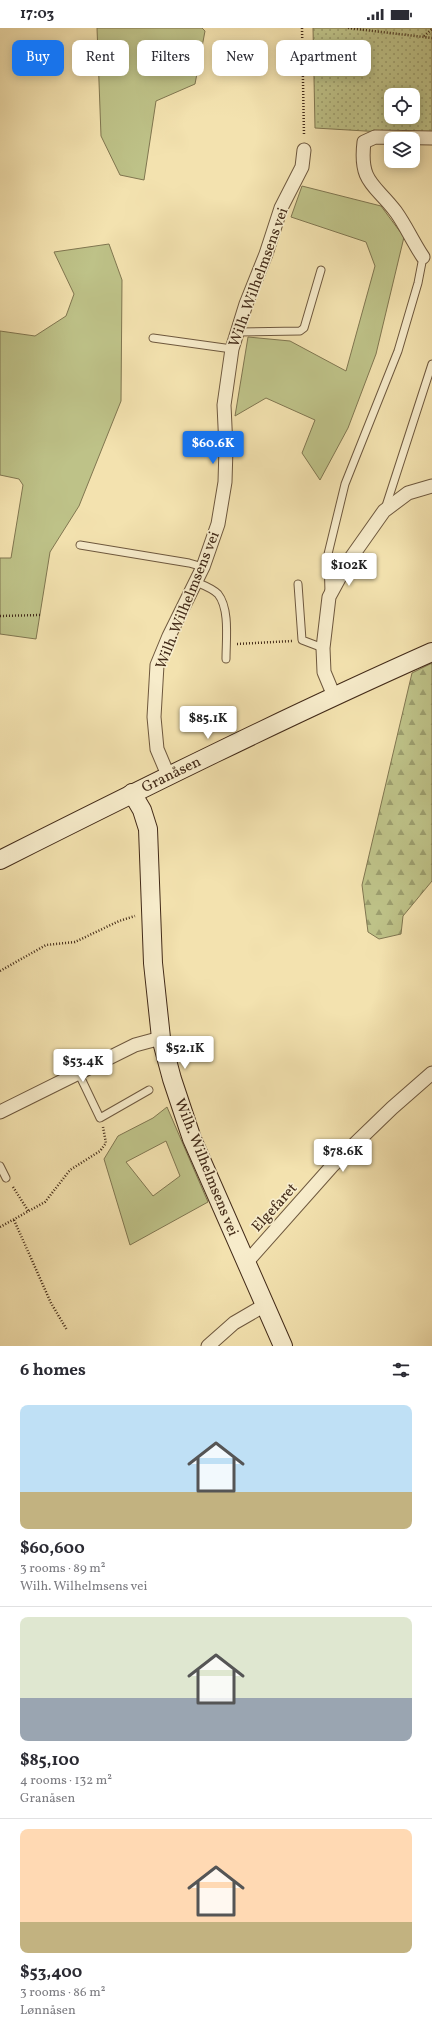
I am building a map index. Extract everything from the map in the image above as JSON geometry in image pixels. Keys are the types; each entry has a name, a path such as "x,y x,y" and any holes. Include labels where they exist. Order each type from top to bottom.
{"street":[{"path":"423,257 396,212 369,182 362,158 364,142 375,137 432,138"},
{"name":"Wilh. Wilhelmsens vei","path":"168,775 157,748 154,717 157,665 169,636 203,567 218,524 225,482 226,448 224,406 232,349 281,208 302,167 304,150"},
{"path":"334,696 324,672 323,648 329,597 348,562 384,511 408,493 432,486"},
{"name":"Granåsen","path":"0,860 168,775 334,696 432,652"},
{"name":"Wilh. Wilhelmsens vei","path":"132,793 142,810 148,829 153,963 161,1038 172,1079 192,1139 283,1346"},
{"path":"0,1112 77,1072 135,1045 161,1038"},
{"name":"Elgefaret","path":"246,1263 333,1166 392,1108 432,1073"},
{"path":"208,1346 234,1323 265,1305"}],"lane":[{"path":"329,597 328,554 345,484 398,351 418,283 423,257"},
{"path":"237,332 300,331 304,328 321,270"},
{"path":"153,338 232,349"},
{"path":"384,511 432,364"},
{"path":"80,545 189,563 203,567"},
{"path":"196,582 209,587 218,595 226,617 226,659"},
{"path":"298,584 302,640 323,648"},
{"path":"77,1072 100,1118 149,1090"},
{"path":"0,1166 6,1178"}],"path":[{"path":"302,28 304,150"},
{"path":"348,28 432,38"},
{"path":"424,36 432,29"},
{"path":"0,616 40,615"},
{"path":"226,644 302,640"},
{"path":"0,971 46,945 75,942 119,921 152,910"},
{"path":"0,1227 45,1202 70,1170 100,1151 106,1143 106,1135 100,1118"},
{"path":"6,1178 29,1212"},
{"path":"14,1220 51,1303 66,1330"}],"green space":[{"path":"97,28 202,28 205,31 203,40 137,40 137,76 197,76 195,84 156,101 144,180 120,175 101,136 99,76 129,76 129,40 97,40"},
{"path":"313,28 432,28 432,135 420,134 420,132 384,132 315,128 314,76 371,76 371,40 313,40"},
{"path":"302,186 381,206 404,237 376,354 348,428 320,480 302,453 315,420 266,398 235,416 248,337 290,341 346,371 375,266 366,242 291,217"},
{"path":"109,244 122,280 121,401 79,506 50,552 36,639 0,634 0,558 11,558 23,485 19,479 0,475 0,331 35,336 66,316 74,294 54,252"},
{"path":"432,663 432,881 403,916 401,934 379,939 368,932 362,885 412,673"},
{"path":"167,1107 208,1202 130,1245 104,1159 118,1136 153,1118","holes":["166,1141 180,1176 153,1196 126,1162"]}]}
